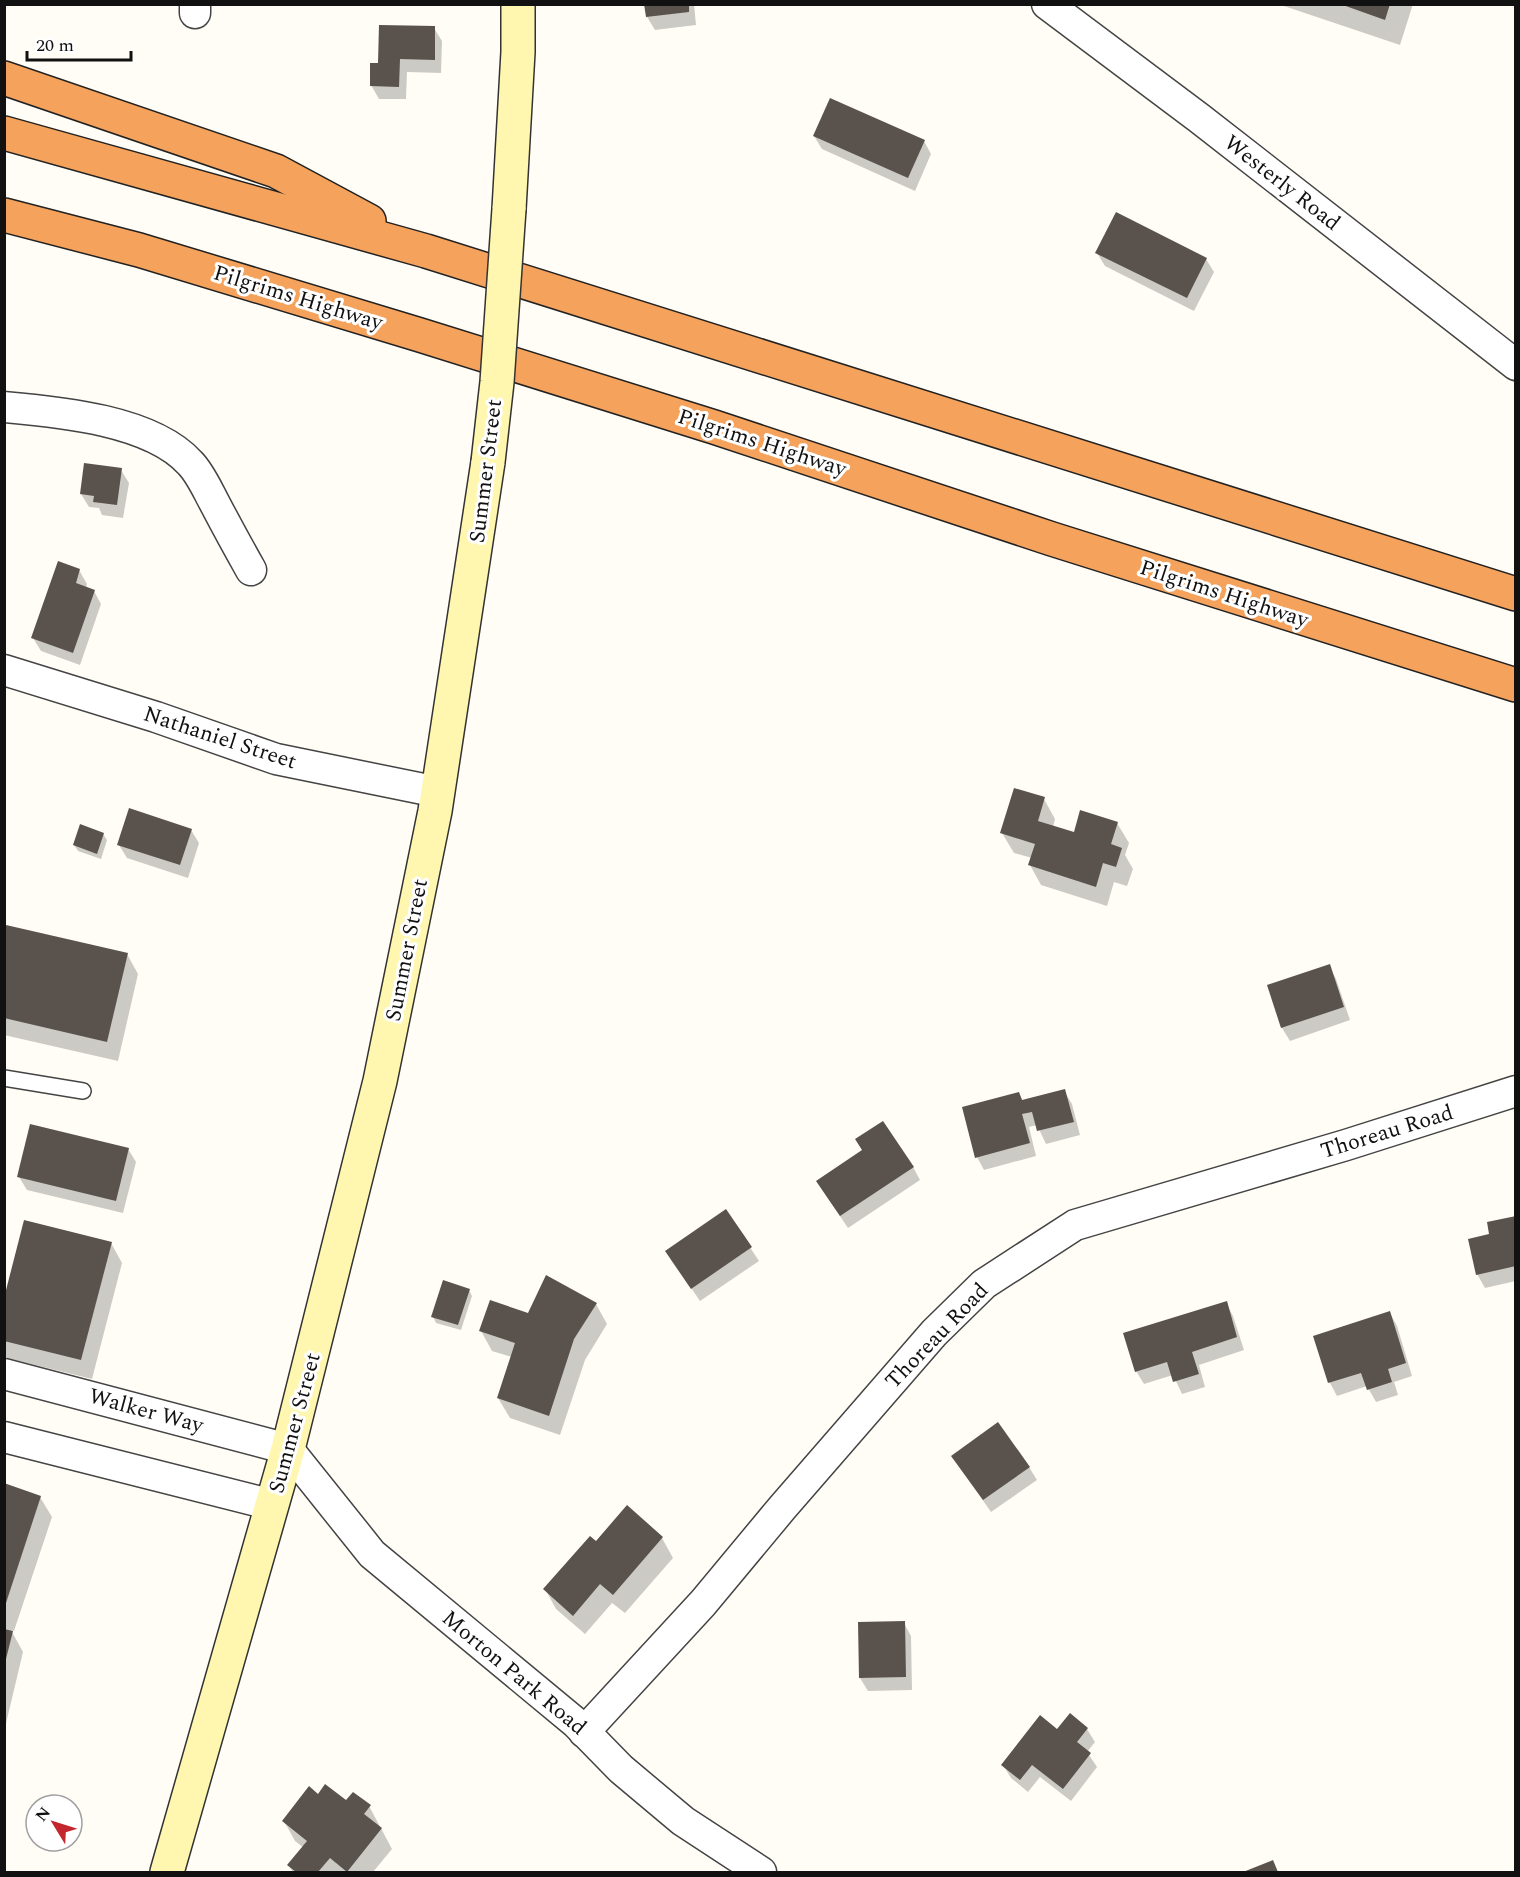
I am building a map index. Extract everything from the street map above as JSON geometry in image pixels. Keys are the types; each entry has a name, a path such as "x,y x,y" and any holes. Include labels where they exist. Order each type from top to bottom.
{"highway":[{"path":"4,78 276,171 426,252"},
{"path":"4,133 426,252 1515,594"},
{"name":"Pilgrims Highway","path":"4,215 140,250 420,335 702,423 1052,539 1515,686"},
{"path":"4,235 140,250"}],"main road":[{"name":"Summer Street","path":"167,1872 288,1449 380,1081 438,792 488,462 497,382 509,208 518,4"}],"street":[{"name":"Westerly Road","path":"1047,4 1199,118 1515,365"},
{"path":"4,407 46,411 122,425 166,444 190,462 250,570"},
{"name":"Nathaniel Street","path":"4,670 156,717 276,759 438,792"},
{"name":"Thoreau Road","path":"584,1732 703,1603 934,1333 984,1284 1075,1225 1346,1145 1515,1091"},
{"name":"Walker Way","path":"4,1374 288,1449"},
{"path":"4,1437 273,1505"},
{"name":"Morton Park Road","path":"288,1449 372,1554 584,1732 621,1769 683,1821 761,1872"}],"lane":[{"path":"4,1078 83,1091"}],"building":[{"path":"644,4 689,4 689,12 646,17"},
{"path":"1340,4 1390,4 1385,20"},
{"path":"379,25 435,26 435,60 400,59 399,87 370,86 370,63 378,63"},
{"path":"830,98 925,140 908,178 813,136"},
{"path":"1116,212 1207,258 1187,298 1095,253"},
{"path":"84,463 122,468 117,505 93,502 94,496 80,494"},
{"path":"58,561 80,569 76,583 95,590 73,653 31,638"},
{"path":"1014,788 1045,797 1038,821 1074,832 1080,810 1118,822 1111,844 1122,848 1116,867 1103,863 1096,887 1028,865 1035,844 1000,833"},
{"path":"129,808 192,829 180,865 117,845"},
{"path":"80,824 104,833 97,854 73,845"},
{"path":"6,925 128,953 107,1042 4,1018"},
{"path":"1330,964 1344,1007 1281,1028 1267,985"},
{"path":"1065,1089 1074,1122 1037,1131 1032,1112 1022,1114 1030,1143 975,1158 962,1107 1019,1092 1022,1100"},
{"path":"883,1121 914,1167 840,1216 816,1181 862,1150 855,1139"},
{"path":"30,1124 129,1148 116,1201 17,1177"},
{"path":"726,1209 752,1247 691,1289 665,1251"},
{"path":"1516,1216 1516,1266 1476,1275 1468,1239 1489,1234 1487,1222"},
{"path":"24,1220 112,1242 81,1360 4,1341 4,1298"},
{"path":"546,1275 597,1303 574,1339 549,1416 497,1398 515,1343 479,1331 490,1300 528,1313"},
{"path":"443,1280 470,1289 458,1325 431,1317"},
{"path":"1227,1301 1237,1337 1192,1352 1199,1374 1173,1382 1167,1362 1135,1372 1123,1333"},
{"path":"1390,1311 1406,1363 1388,1369 1392,1382 1367,1390 1361,1373 1328,1383 1313,1336"},
{"path":"998,1422 1030,1467 983,1500 951,1456"},
{"path":"4,1483 41,1496 5,1606 4,1606"},
{"path":"627,1505 663,1537 613,1595 600,1584 573,1616 543,1589 590,1536 596,1541"},
{"path":"905,1621 906,1677 859,1678 858,1622"},
{"path":"4,1629 13,1631 5,1663 4,1663"},
{"path":"1070,1713 1088,1728 1077,1742 1091,1753 1063,1789 1032,1765 1020,1780 1001,1765 1040,1715 1057,1729"},
{"path":"325,1784 346,1800 353,1792 371,1805 364,1814 382,1828 347,1872 330,1858 318,1872 296,1872 287,1865 307,1841 282,1821 309,1786 318,1794"},
{"path":"1273,1860 1278,1872 1243,1872"}]}
